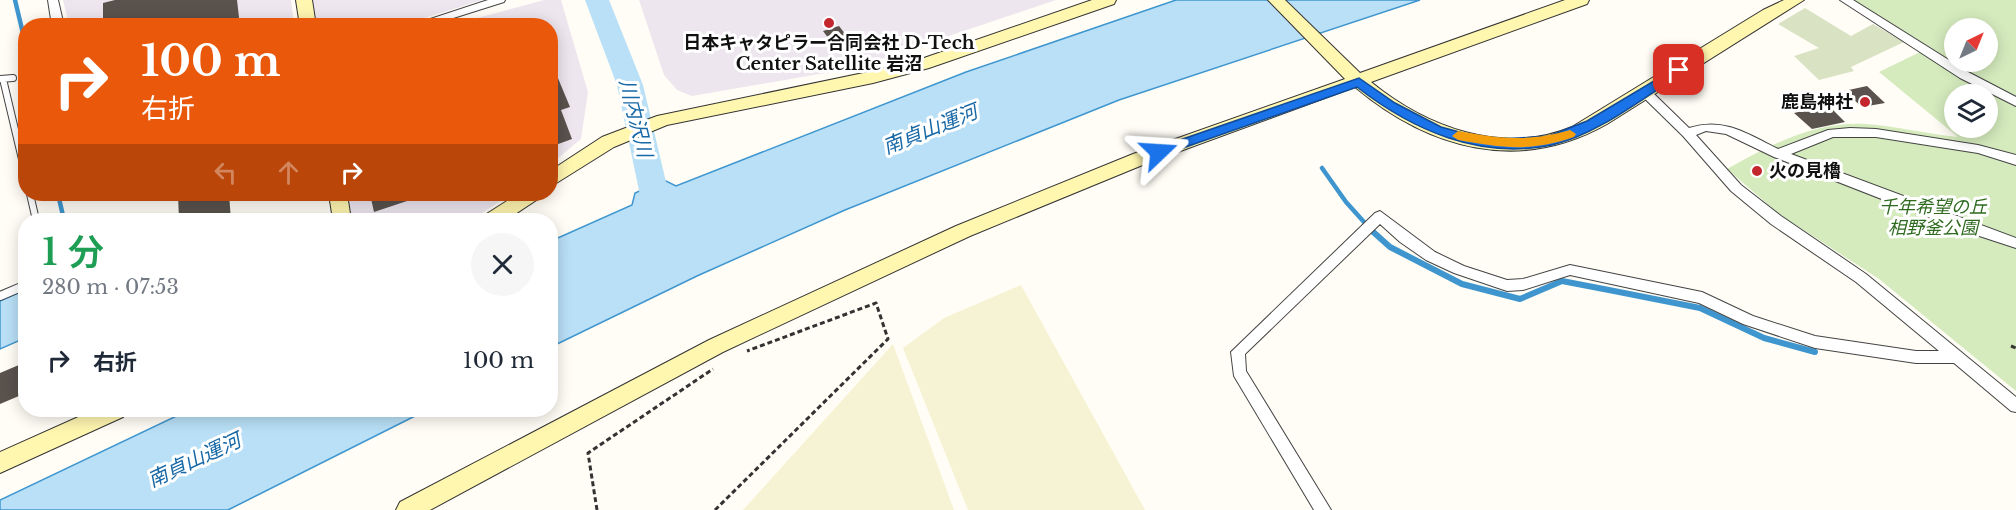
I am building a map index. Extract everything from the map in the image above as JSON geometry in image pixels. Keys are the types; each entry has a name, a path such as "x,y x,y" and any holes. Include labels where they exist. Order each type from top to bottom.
{"street":[{"path":"53,0 56,18"},
{"path":"304,0 307,18"},
{"path":"440,18 500,0"},
{"path":"558,175 608,142 663,120 840,84 929,62 1108,0"},
{"path":"1276,0 1359,82 1390,106 1438,131 1474,140 1505,144 1551,141 1592,124 1769,14 1796,0"},
{"path":"408,510 952,235 1138,159 1359,82 1581,0"},
{"path":"1845,0 1964,75 2016,102"},
{"path":"1644,91 1687,133 1736,188 1776,220 1861,278 2016,406"},
{"path":"1687,133 1706,127 1718,128 1778,154 2016,243"},
{"path":"1778,154 1832,133 1850,132 1875,133 1978,149 2016,160"},
{"path":"502,213 520,201"},
{"path":"1323,510 1239,372 1238,352 1380,216 1394,231 1424,254 1457,270 1514,286 1570,270 1702,298 1748,320 1815,342 1916,357 1957,357"},
{"path":"0,463 101,417"}],"lane":[{"path":"13,78 1,79 18,145"},
{"path":"0,296 18,288"}],"path":[{"path":"597,510 588,453 721,353 876,303 888,339 715,510"},
{"path":"2011,346 2016,348"}],"shaded area":[{"path":"63,0 291,0 293,18 67,18"},
{"path":"311,0 483,0 424,18 314,18"},
{"path":"544,0 561,0 588,92 581,139 558,158 558,18 478,18"},
{"path":"639,0 1056,0 854,68 692,96 677,90 664,75"},
{"path":"348,201 500,201 482,213 350,213"},
{"path":"1021,285 1145,510 968,510 903,348 944,318"},
{"path":"893,344 954,510 743,510"}],"green space":[{"name":"千年希望の丘 相野釜公園","path":"1839,0 2016,0 2016,391 1879,279 1779,214 1727,169 1776,143 1829,126 1866,124 1944,135 1944,138 1998,138 1998,84 1944,84 1944,125 1879,72 1920,52"},
{"path":"1805,8 1851,36 1873,24 1904,42 1851,67 1854,71 1819,80 1794,56 1819,48 1778,24"}],"water":[{"name":"南貞山運河","path":"1176,0 1420,0 1119,100 845,210 697,276 558,344 558,238 632,205 635,193 664,180 676,186 966,72"},
{"path":"18,293 18,341 0,349 0,301"},
{"name":"南貞山運河","path":"174,417 413,417 228,510 0,510 0,500"}],"building":[{"path":"115,0 237,0 239,18 103,18 103,3"},
{"path":"839,26 853,44 837,50 823,31"},
{"path":"558,78 570,107 561,110 572,139 558,144"},
{"path":"1867,86 1885,103 1862,107 1844,91"},
{"path":"1828,105 1845,122 1812,129 1794,113"},
{"path":"178,201 230,201 230,213 179,213"},
{"path":"372,201 407,201 374,212"},
{"path":"18,365 18,396 0,404 0,373"}],"waterway":[{"path":"15,0 19,18"},
{"name":"川内沢川","path":"597,0 630,85 661,224"},
{"path":"1322,168 1346,202 1372,231"},
{"path":"60,201 62,213"},
{"path":"1372,231 1390,247 1462,284 1520,299 1562,281 1614,291 1700,308 1764,338 1815,352"}],"slow traffic":[{"path":"1458,136 1505,144 1551,141 1570,134"}],"place":[{"name":"日本キャタピラー合同会社 D-Tech Center Satellite 岩沼","path":"829,23"},
{"name":"鹿島神社","path":"1865,102"},
{"name":"火の見櫓","path":"1757,171"}],"route":[{"path":"1159,152 1359,82 1390,106 1411,119 1438,131 1474,140 1505,144 1551,141 1592,124 1679,70"}]}
